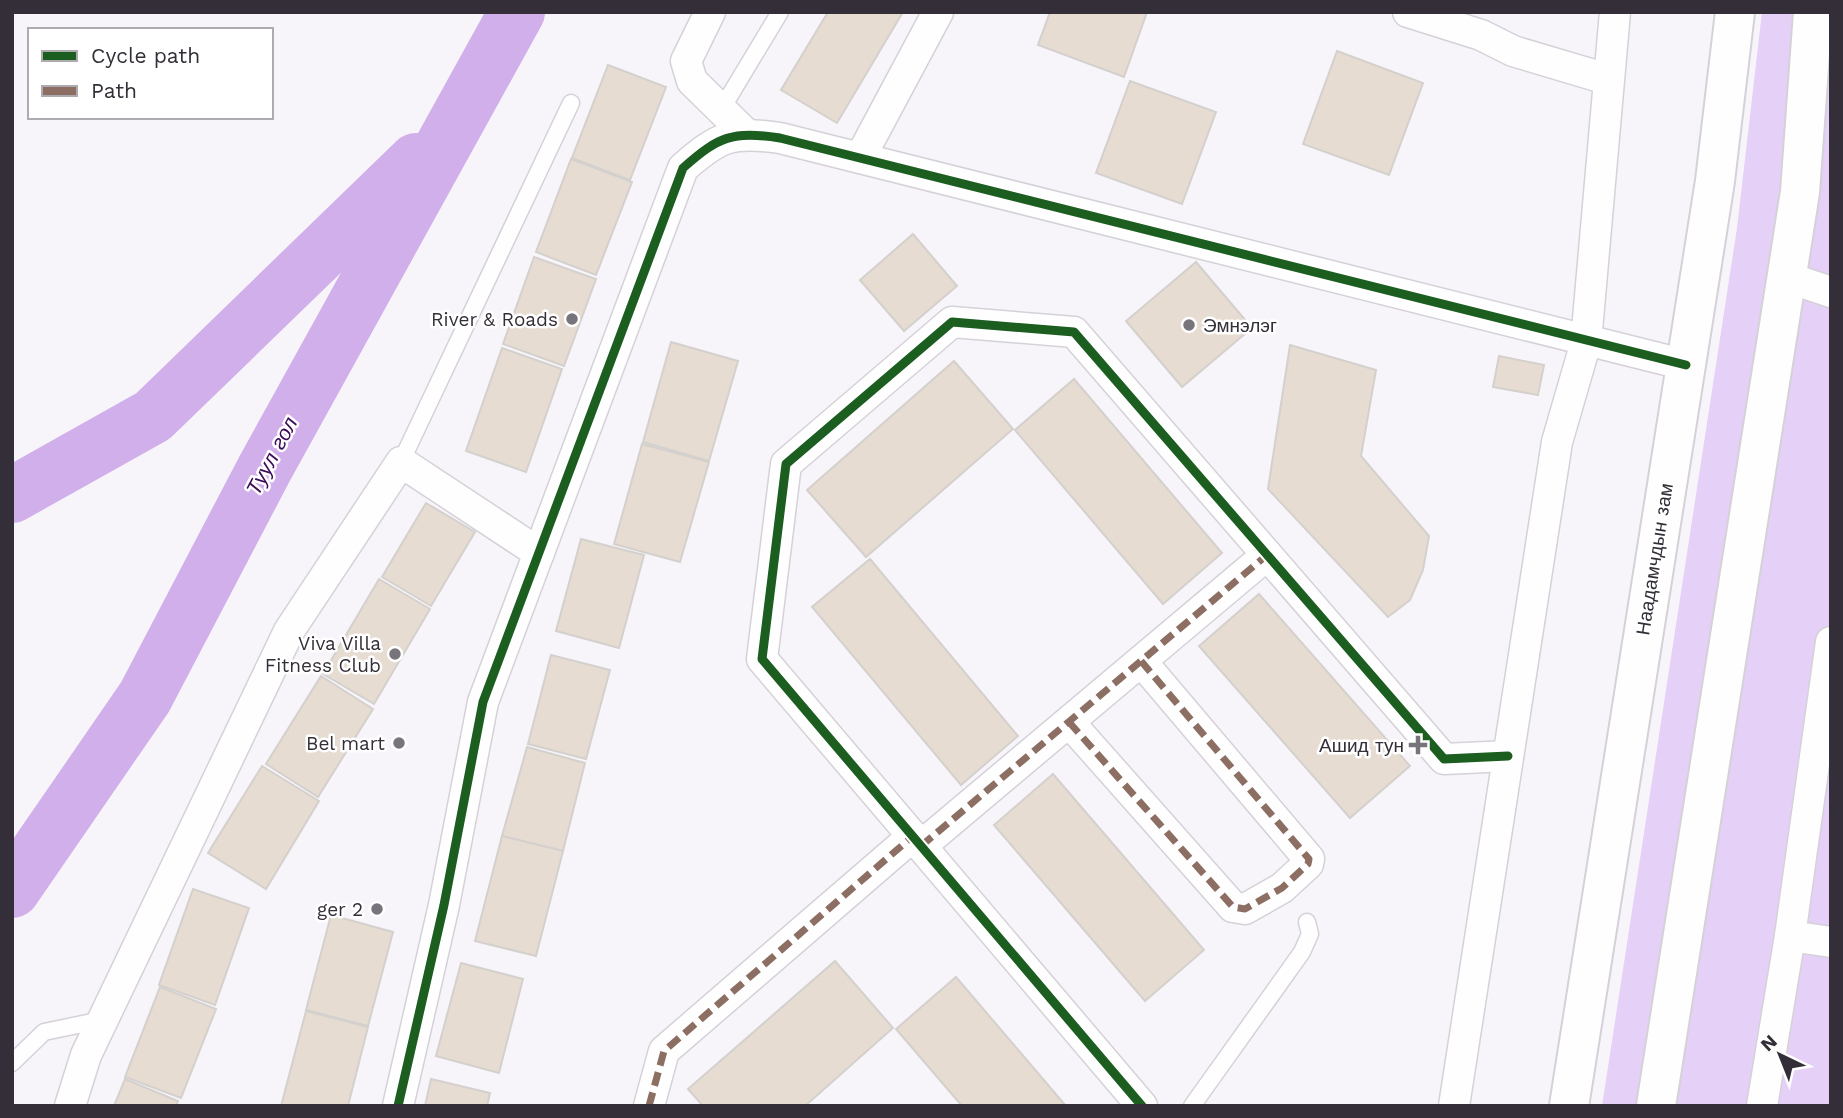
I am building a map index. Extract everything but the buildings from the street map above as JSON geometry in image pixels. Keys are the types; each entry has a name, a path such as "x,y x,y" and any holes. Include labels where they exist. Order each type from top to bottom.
{"highway":[{"name":"Наадамчдын зам","path":"1569,1106 1715,181 1735,12"},
{"path":"1656,1106 1800,192 1813,12"}],"street":[{"path":"710,12 686,61 692,81 745,133"},
{"path":"860,158 938,12"},
{"path":"1408,12 1481,35 1513,51 1607,79"},
{"path":"1454,1106 1557,442 1586,342 1607,79 1615,12"},
{"path":"398,1106 444,905 483,702 683,168 709,145 745,133 780,138 1686,365"},
{"path":"1786,277 1831,292"},
{"path":"1142,1106 762,659 786,464 952,322 1074,332 1444,759 1508,756"},
{"path":"70,1106 86,1055 102,1020 289,631 401,463 539,552"},
{"path":"649,1106 664,1051 917,841 1069,722 1267,555"},
{"path":"1762,1106 1790,936 1831,642"},
{"path":"1069,722 1233,907 1245,909 1282,888 1308,864 1309,859 1141,661"},
{"path":"1790,936 1831,942"}],"lane":[{"path":"721,110 780,12"},
{"path":"401,463 571,103"},
{"path":"1192,1106 1302,952 1310,934 1307,922"},
{"path":"12,1063 44,1032 102,1020"}],"shaded area":[{"path":"1762,12 1831,12 1831,1106 1602,1106 1737,228"}],"waterway":[{"name":"Туул гол","path":"12,890 145,697 265,468 517,12"},
{"path":"12,495 153,416 416,161"}],"marked path":[{"path":"921,846 1267,555"},
{"path":"1069,722 1233,907 1245,909 1282,888 1308,864 1309,859 1141,661"},
{"path":"649,1106 664,1051 913,836"}],"cycle path":[{"path":"398,1106 444,905 483,702 683,168 717,143 727,138 750,135 780,138 1686,365"},
{"path":"1142,1106 762,659 786,464 952,322 1074,332 1444,759 1508,756"}],"place":[{"name":"River & Roads","path":"572,319"},
{"name":"Эмнэлэг","path":"1189,325"},
{"name":"Viva Villa Fitness Club","path":"395,654"},
{"name":"Bel mart","path":"399,743"},
{"name":"Ашид тун","path":"1418,745"},
{"name":"ger 2","path":"377,909"}]}
